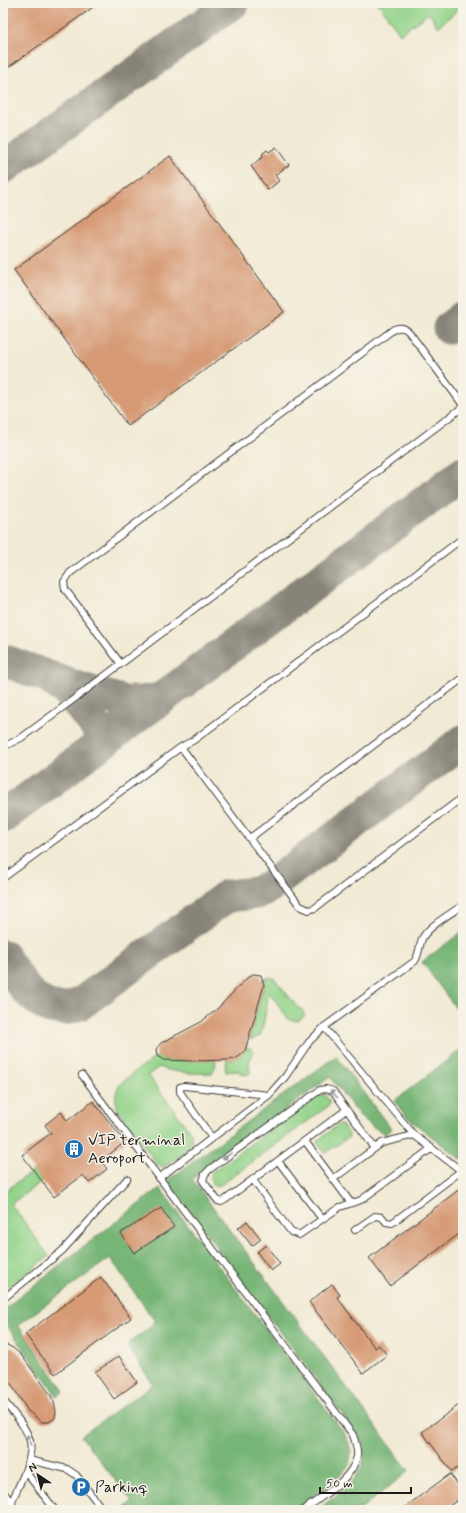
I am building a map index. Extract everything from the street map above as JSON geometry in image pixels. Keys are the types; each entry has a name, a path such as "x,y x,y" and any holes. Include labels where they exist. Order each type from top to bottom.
{"lane":[{"path":"3,747 21,738 121,664 463,406 405,328 400,327 394,329 70,572 65,578 65,589 121,664"},
{"path":"3,878 181,747 194,740 463,538"},
{"path":"250,838 463,678"},
{"path":"181,747 300,906 309,910 315,908 463,797"},
{"path":"159,1178 269,1095 285,1077 309,1042 324,1027 415,962 419,954 423,937 432,928 463,904"},
{"path":"324,1027 414,1135 462,1171 392,1222 386,1222 382,1217 376,1216 355,1230"},
{"path":"82,1075 353,1435 357,1455 354,1467 344,1480 304,1510"},
{"path":"212,1138 180,1092 180,1087 184,1086 269,1095"},
{"path":"346,1110 253,1180 221,1202 216,1199 203,1181 205,1174 210,1169 320,1090 326,1089 333,1091 374,1148"},
{"path":"333,1178 382,1142 414,1135"},
{"path":"305,1141 351,1203"},
{"path":"253,1180 291,1232 295,1235 303,1234 340,1207 361,1200 372,1193 432,1148"},
{"path":"278,1161 322,1219"},
{"path":"3,1300 62,1251 127,1179"},
{"path":"3,1400 26,1432 30,1440 31,1447 25,1471 11,1502"},
{"path":"28,1460 67,1469 76,1475 100,1506"},
{"path":"25,1471 55,1510"},
{"path":"3,1491 16,1510"}],"green space":[{"path":"378,3 463,3 463,5 438,27 429,13 400,34"},
{"path":"463,931 463,1018 422,962"},
{"path":"270,977 274,978 299,1009 301,1008 304,1016 298,1021 289,1020 269,992 260,1036 249,1039 264,985 262,980"},
{"path":"246,1047 252,1049 254,1052 249,1062 250,1073 246,1075 237,1071 226,1072 225,1068 227,1060 233,1059 243,1053"},
{"path":"463,1048 463,1159 459,1158 408,1118 394,1101"},
{"path":"157,1056 165,1060 215,1060 216,1065 212,1073 185,1073 159,1067 148,1075 191,1133 188,1149 165,1166 161,1167 118,1110 116,1099 116,1094 120,1084"},
{"path":"336,1056 391,1129 385,1134 372,1126 359,1115 330,1077 192,1179 409,1471 359,1510 317,1510 341,1491 356,1476 361,1468 364,1458 363,1444 167,1181"},
{"path":"319,1095 326,1096 330,1102 327,1107 222,1184 213,1186 210,1177 212,1172"},
{"path":"339,1124 342,1125 349,1137 325,1153 317,1141"},
{"path":"34,1170 42,1181 11,1204 49,1256 3,1291 3,1193"},
{"path":"160,1188 344,1433 349,1443 351,1454 349,1465 341,1475 296,1510 122,1510 132,1502 81,1436 153,1384 127,1346 152,1326 154,1320 110,1258 18,1325 64,1391 57,1396 3,1320 3,1310"}],"building":[{"path":"3,3 99,3 3,71"},
{"path":"276,147 289,165 275,175 279,181 268,190 251,166 264,156 262,154 267,150 269,152"},
{"path":"170,156 284,312 128,426 14,270"},
{"path":"253,974 261,975 264,985 245,1051 241,1055 235,1059 227,1060 192,1061 164,1060 157,1056 156,1049 161,1043 201,1022 217,1009 248,977"},
{"name":"VIP terminal Aeroport","path":"93,1101 125,1142 101,1161 107,1169 89,1183 83,1175 54,1197 22,1155 51,1133 45,1125 61,1112 67,1121"},
{"path":"461,1188 463,1192 463,1231 390,1286 369,1258"},
{"path":"161,1208 174,1227 134,1253 121,1233"},
{"path":"247,1221 261,1239 252,1246 238,1228"},
{"path":"266,1245 280,1264 271,1271 257,1252"},
{"path":"101,1277 131,1318 55,1374 25,1334"},
{"path":"332,1284 340,1295 337,1297 375,1348 379,1345 387,1355 363,1373 309,1302"},
{"path":"3,1343 13,1348 22,1356 50,1394 54,1402 56,1412 55,1418 49,1422 42,1422 28,1411 11,1384 3,1376"},
{"path":"119,1356 137,1382 114,1399 95,1372"},
{"path":"463,1402 463,1475 457,1468 452,1472 422,1432"},
{"path":"450,1474 463,1491 463,1496 444,1510 401,1510"}],"taxiway":[{"path":"3,168 233,3"},
{"path":"449,328 463,317"},
{"path":"3,817 463,473"},
{"path":"3,660 76,687 125,702 140,702 161,699"},
{"path":"55,682 70,694 106,740"},
{"path":"3,956 26,990 39,1001 50,1007 64,1009 80,1004 227,896 256,893 269,887 463,741"}],"place":[{"name":"VIP terminal Aeroport","path":"74,1149"},
{"name":"Parkinq","path":"81,1487"}]}
